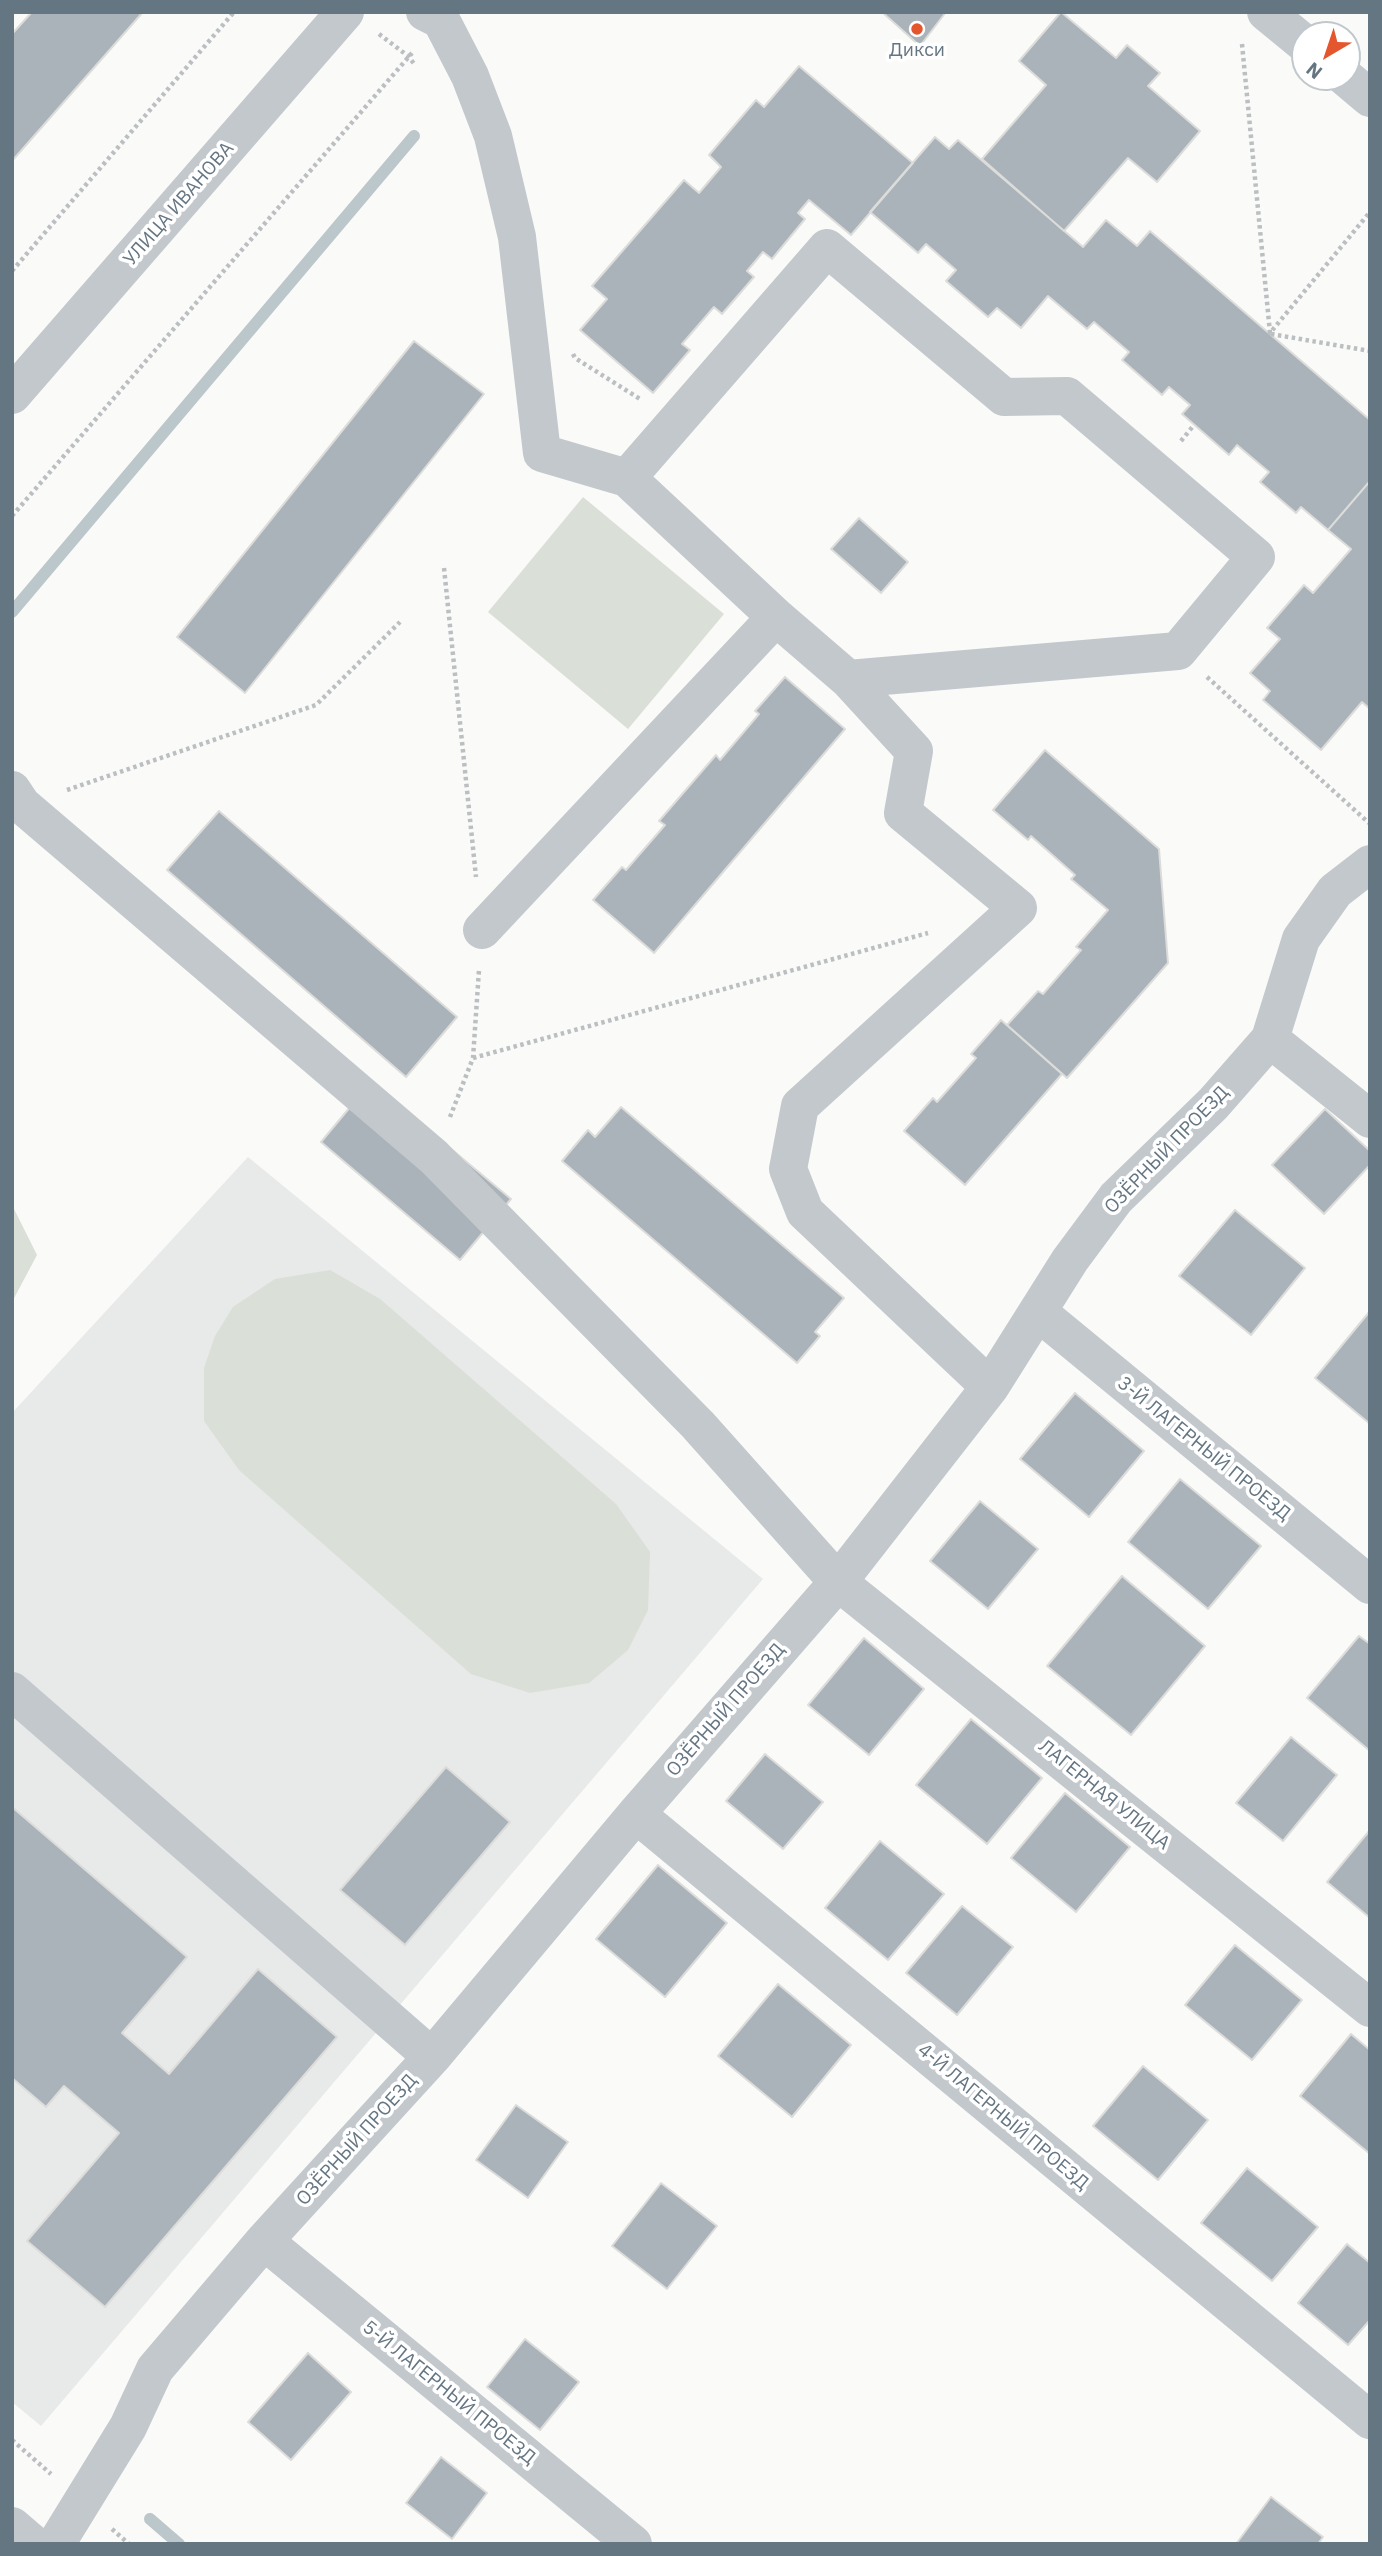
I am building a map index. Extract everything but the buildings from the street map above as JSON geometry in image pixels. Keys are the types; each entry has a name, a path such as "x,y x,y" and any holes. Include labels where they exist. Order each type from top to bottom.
{"street":[{"name":"УЛИЦА ИВАНОВА","path":"12,396 345,12"},
{"path":"433,16 470,76 493,136 517,237 542,453 627,478 776,617 849,678 914,751 903,813 1018,908 800,1106 788,1169 805,1212 990,1387"},
{"path":"1254,26 1291,39"},
{"path":"627,478 827,248 1004,397 1067,396 1256,557 1178,651 849,678"},
{"path":"482,930 776,617"},
{"name":"ЛАГЕРНАЯ УЛИЦА","path":"17,798 434,1157 698,1424 838,1582 1370,2008"},
{"name":"ОЗЁРНЫЙ ПРОЕЗД","path":"56,2544 128,2427 155,2369 264,2241 432,2057 636,1814 838,1582 990,1387 1070,1260 1116,1198 1213,1104 1270,1039 1301,939 1335,891 1370,864"},
{"path":"1270,1039 1370,1119"},
{"name":"3-Й ЛАГЕРНЫЙ ПРОЕЗД","path":"1038,1312 1370,1585"},
{"path":"12,1691 432,2057"},
{"name":"4-Й ЛАГЕРНЫЙ ПРОЕЗД","path":"636,1814 1370,2420"},
{"name":"5-Й ЛАГЕРНЫЙ ПРОЕЗД","path":"264,2241 633,2544"},
{"path":"12,2526 33,2544"}],"path":[{"path":"12,271 234,12"},
{"path":"12,516 433,16"},
{"path":"1254,26 1270,333"},
{"path":"1270,333 1370,212"},
{"path":"1270,333 1370,351"},
{"path":"434,1157 473,1058 482,930 444,568"},
{"path":"17,798 316,705 400,622"},
{"path":"1178,651 1370,824"},
{"path":"473,1058 938,930"}],"shaded area":[{"path":"583,497 724,614 628,729 488,612"},
{"path":"248,1157 763,1579 41,2426 12,2402 12,1413"},
{"path":"12,1205 37,1255 12,1302"},
{"path":"330,1270 380,1299 616,1504 650,1552 648,1610 628,1650 589,1683 530,1693 471,1674 239,1470 204,1421 204,1368 215,1336 233,1307 275,1279"}],"waterway":[{"path":"12,612 414,136"},
{"path":"150,2519 179,2544"}],"place":[{"name":"Дикси","path":"917,29"}]}
